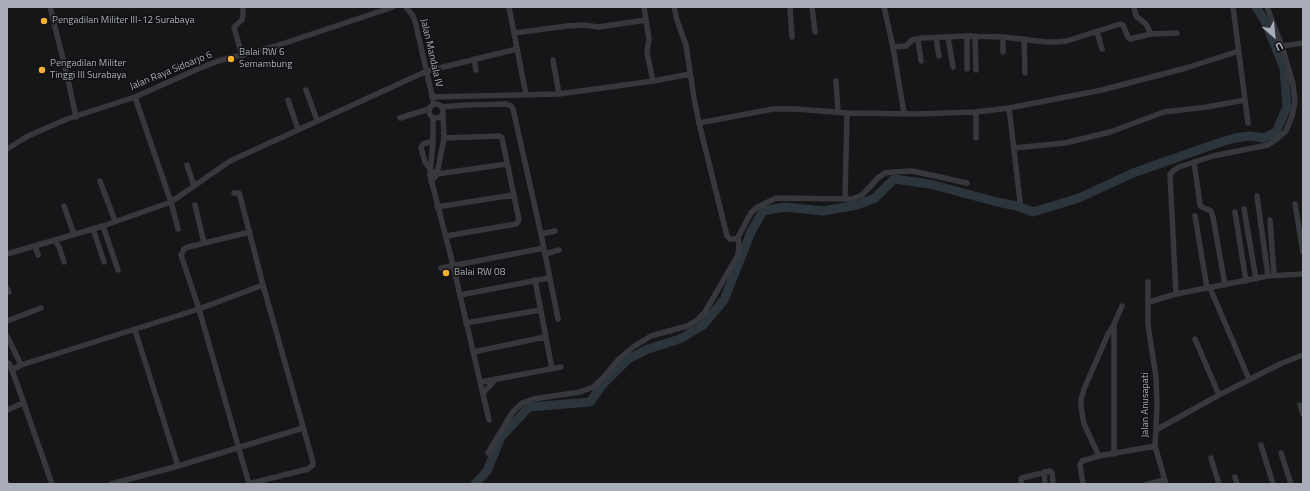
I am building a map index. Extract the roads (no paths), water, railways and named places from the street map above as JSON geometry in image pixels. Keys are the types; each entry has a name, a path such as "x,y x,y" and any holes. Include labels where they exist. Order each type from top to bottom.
{"street":[{"path":"50,7 76,117"},
{"path":"242,56 234,27 242,20 244,15 243,7"},
{"name":"Jalan Raya Sidoarjo 6","path":"7,149 28,136 67,119 135,97 218,61 242,56 393,7"},
{"name":"Jalan Mandala IV","path":"406,7 413,16 427,70 432,97 432,106"},
{"path":"509,7 526,95"},
{"path":"644,7 649,39 647,53 653,81"},
{"path":"488,453 512,413 522,403 533,399 580,392 593,387 618,360 633,347 651,336 687,326 697,320 705,312 738,255 739,245 727,236 690,74 686,45 674,7"},
{"path":"790,7 792,37"},
{"path":"812,7 815,32"},
{"path":"884,7 893,47 904,113"},
{"path":"1134,7 1136,16 1146,24 1151,34"},
{"path":"1233,7 1248,123"},
{"path":"1176,294 1170,175 1179,167 1213,156 1268,145 1286,131 1292,116 1295,102 1293,84 1282,46 1267,7"},
{"path":"514,33 567,26 584,25 598,27 646,20"},
{"path":"893,47 906,46 912,40 918,39 967,36 1003,37 1058,42 1067,41 1122,24 1129,38 1151,34 1177,33"},
{"path":"1096,32 1102,49"},
{"path":"967,36 967,69"},
{"path":"975,36 976,70"},
{"path":"948,37 952,67"},
{"path":"1003,37 1003,52"},
{"path":"936,38 939,56"},
{"path":"918,39 921,61"},
{"path":"1024,39 1025,73"},
{"path":"1282,46 1303,43"},
{"path":"7,253 103,226 172,202 230,161 427,70 517,48"},
{"path":"702,122 773,110 796,108 847,113 976,112 1009,108 1102,90 1186,68 1239,51"},
{"path":"474,59 476,70"},
{"path":"553,60 559,94"},
{"path":"432,97 559,94 653,81 690,74"},
{"path":"836,80 838,112"},
{"path":"306,90 317,120"},
{"path":"135,97 172,202 178,229"},
{"path":"288,100 298,129"},
{"path":"1014,148 1065,144 1110,132 1154,114 1245,100"},
{"path":"400,118 432,106 441,107 506,104 511,106 513,109 541,234 558,319"},
{"path":"432,106 429,114 433,118 433,141 430,175 437,208 453,265 489,420"},
{"path":"432,182 437,174 444,138 441,107"},
{"path":"1009,108 1020,201"},
{"path":"976,112 976,138"},
{"path":"845,199 847,113"},
{"path":"433,118 439,118 442,114"},
{"path":"444,138 500,136 504,140 513,195 519,220 518,223 446,236"},
{"path":"433,141 421,146 425,162 431,170 437,174 508,164"},
{"path":"1194,162 1200,205 1211,211 1214,217 1225,285"},
{"path":"187,164 194,186"},
{"path":"733,239 756,208 776,198 852,199 862,195 879,177 885,173 892,172 912,171 968,183"},
{"path":"100,181 115,221"},
{"path":"234,193 239,193 240,196 250,232 263,285 313,462 313,465 310,468 249,484 199,309 181,255 184,249 250,232"},
{"path":"437,208 513,195"},
{"path":"1257,196 1271,276"},
{"path":"1295,204 1303,252"},
{"path":"195,205 204,243"},
{"path":"64,206 74,234"},
{"path":"1244,209 1256,279"},
{"path":"1235,212 1246,281"},
{"path":"1195,216 1208,288 1249,379"},
{"path":"1270,220 1271,276"},
{"path":"103,226 118,270"},
{"path":"92,229 104,262"},
{"path":"541,234 555,231"},
{"path":"55,240 64,262"},
{"path":"35,246 38,255"},
{"path":"441,268 544,251 559,250"},
{"path":"1149,302 1176,294 1271,276 1303,274"},
{"path":"460,296 549,278"},
{"path":"535,280 552,369"},
{"name":"Jalan Anusapati","path":"1148,282 1148,325 1156,377 1155,446 1165,482"},
{"path":"12,370 21,365 199,309 263,285"},
{"path":"1099,456 1084,424 1081,399 1108,334 1122,306"},
{"path":"7,321 41,308"},
{"path":"466,324 540,310"},
{"path":"1114,324 1114,454"},
{"path":"135,330 178,466"},
{"path":"7,336 21,365"},
{"path":"473,352 545,337"},
{"path":"1195,339 1219,394"},
{"path":"1156,430 1219,394 1280,364 1303,355"},
{"path":"8,362 52,484"},
{"path":"481,382 561,366"},
{"path":"483,393 496,379"},
{"path":"7,410 23,403"},
{"path":"1300,405 1303,414"},
{"path":"111,484 178,466 303,428"},
{"path":"1261,445 1273,484"},
{"path":"1083,484 1081,463 1099,456 1155,446"},
{"path":"1281,453 1291,484"},
{"path":"1211,458 1219,484"},
{"path":"1021,484 1020,481 1022,478 1051,471 1053,484"},
{"path":"1044,472 1045,484"},
{"path":"1235,477 1237,484"},
{"path":"1147,484 1165,482"}],"waterway":[{"path":"475,484 487,471 501,437 529,407 590,402 603,384 628,359 648,349 680,339 703,325 724,300 751,232 763,211 785,207 823,211 857,205 875,198 894,179 930,184 1017,206 1033,212 1079,198 1133,173 1221,142 1250,136 1264,138 1276,132 1287,107 1284,68 1265,21 1256,7"}],"place":[{"name":"Pengadilan Militer III-12 Surabaya","path":"44,21"},
{"name":"Balai RW 6 Semambung","path":"231,59"},
{"name":"Pengadilan Militer Tinggi III Surabaya","path":"42,70"},
{"name":"Balai RW 08","path":"446,273"}]}
